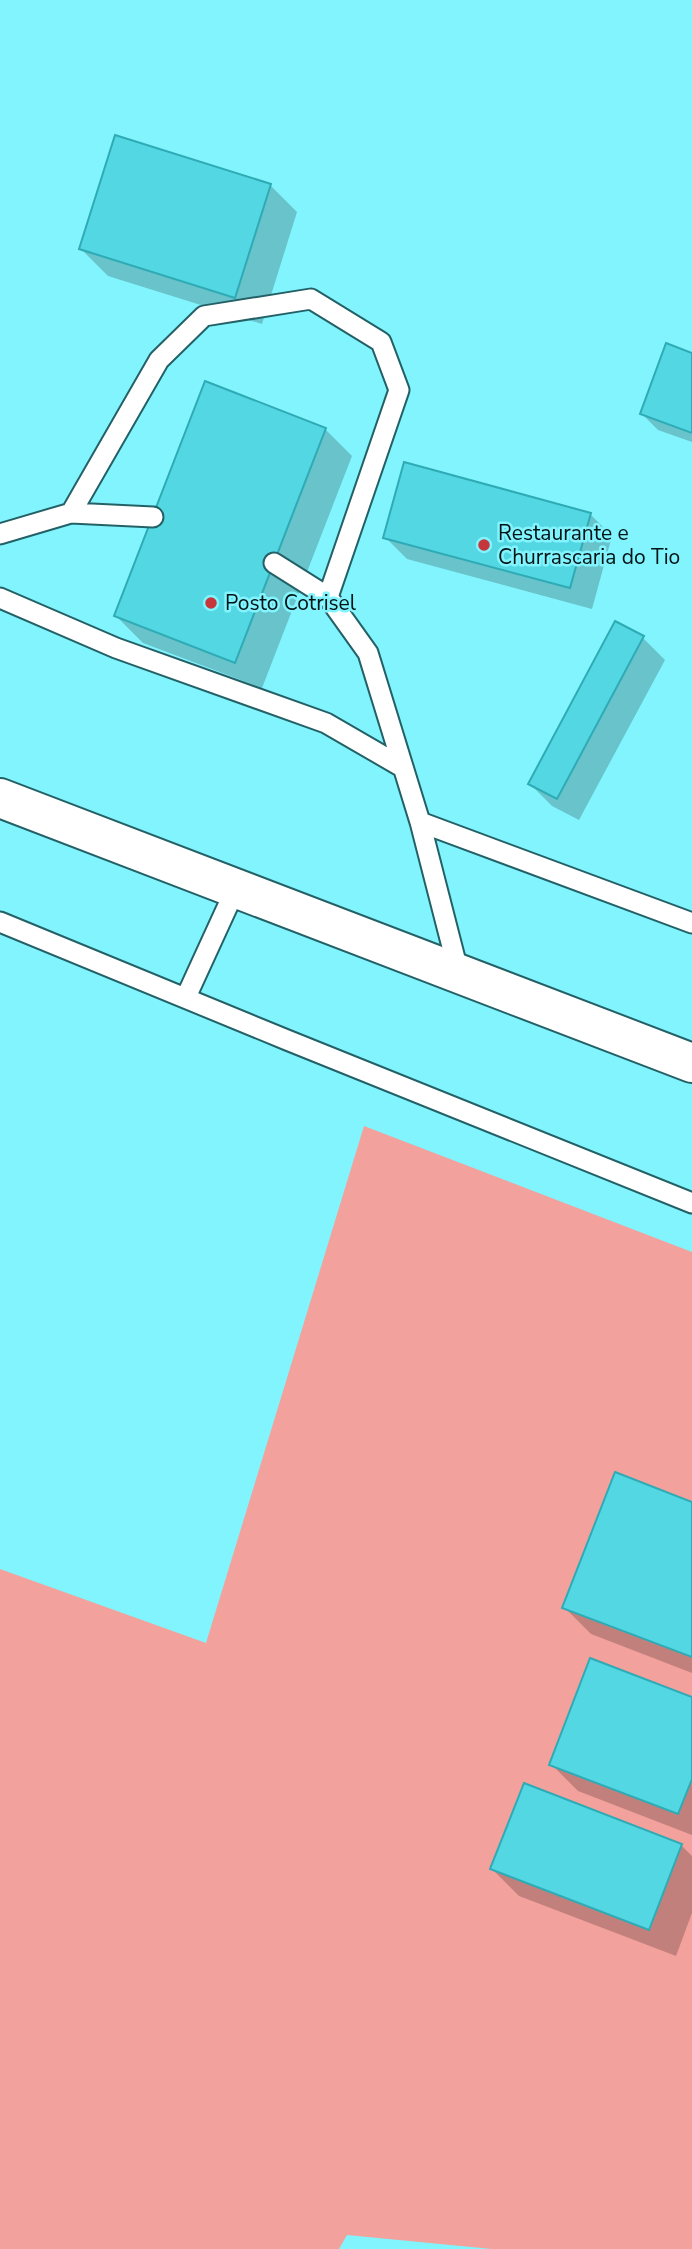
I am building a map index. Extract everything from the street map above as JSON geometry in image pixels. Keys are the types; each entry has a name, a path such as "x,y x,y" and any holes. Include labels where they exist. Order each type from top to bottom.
{"highway":[{"path":"0,798 692,1063"}],"lane":[{"path":"71,513 159,360 204,316 311,299 382,342 398,390 328,597"},
{"path":"0,534 71,513 153,517"},
{"path":"274,563 328,597 368,653 420,822 459,974"},
{"path":"0,598 116,648 326,723 402,767"},
{"path":"420,822 692,923"},
{"path":"186,998 236,888"},
{"path":"0,922 692,1203"}],"shaded area":[{"path":"364,1126 692,1252 692,2249 492,2249 347,2235 339,2249 0,2249 0,1569 206,1643"}],"building":[{"path":"115,135 271,184 235,298 79,249"},
{"path":"666,343 692,353 692,433 640,414"},
{"path":"205,381 326,428 235,663 114,616"},
{"path":"404,462 591,513 570,588 383,538"},
{"path":"615,621 644,636 557,799 528,784"},
{"path":"615,1472 692,1502 692,1657 562,1608"},
{"path":"590,1658 692,1697 692,1779 678,1814 549,1765"},
{"path":"524,1783 682,1844 649,1930 490,1869"}],"place":[{"name":"Restaurante e Churrascaria do Tio","path":"484,545"},
{"name":"Posto Cotrisel","path":"211,603"}]}
